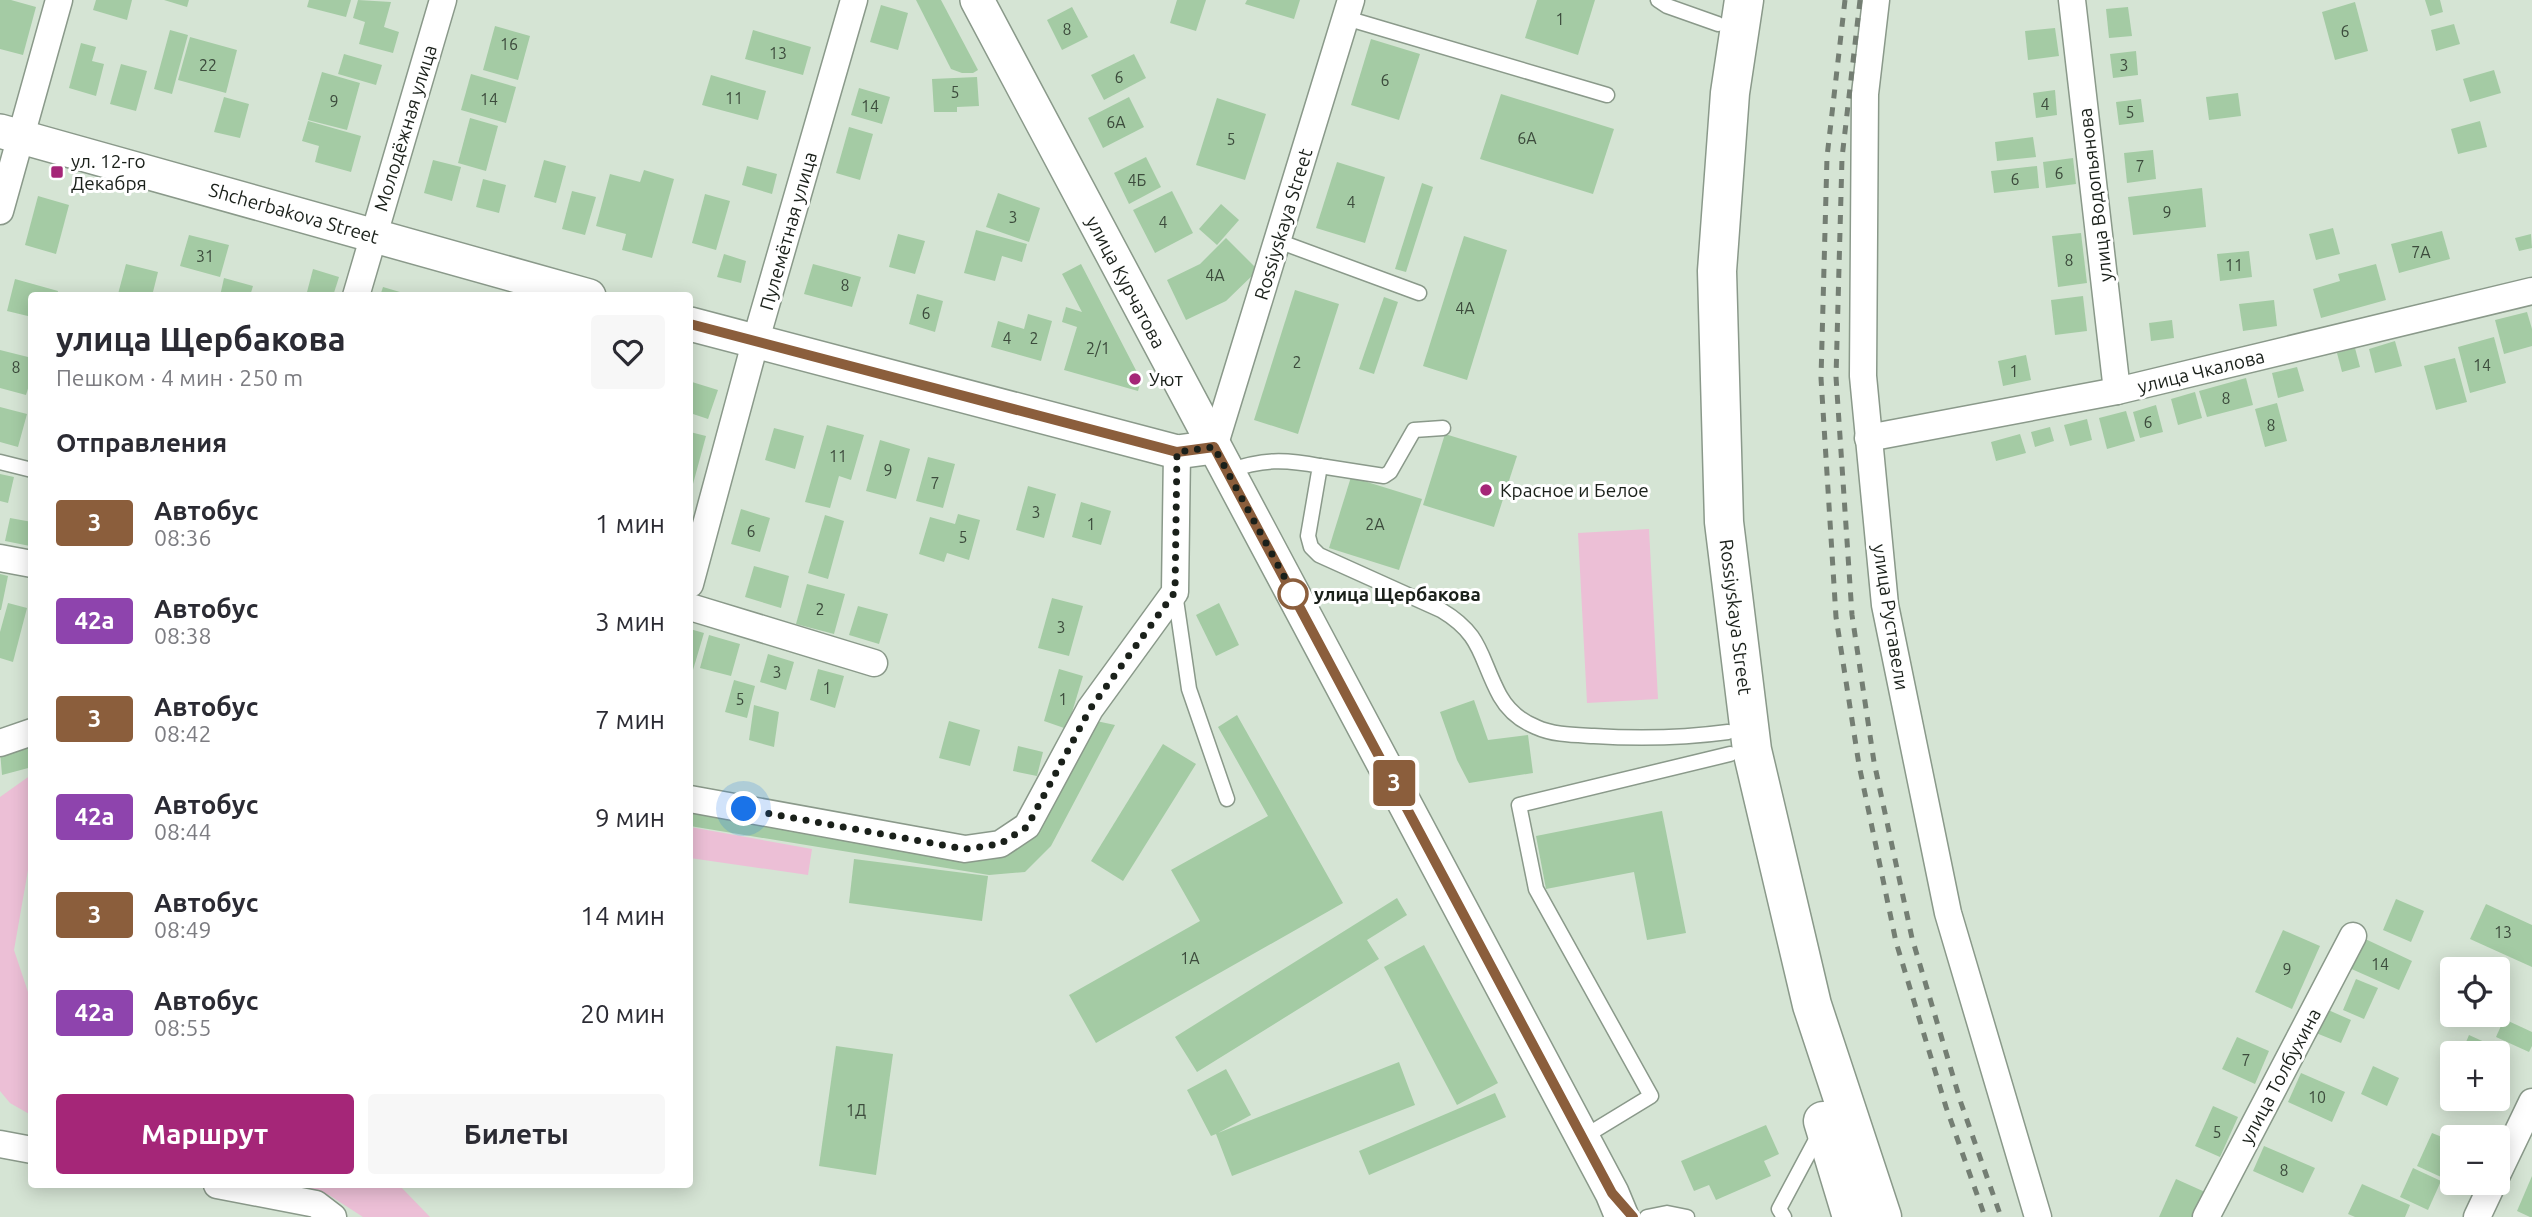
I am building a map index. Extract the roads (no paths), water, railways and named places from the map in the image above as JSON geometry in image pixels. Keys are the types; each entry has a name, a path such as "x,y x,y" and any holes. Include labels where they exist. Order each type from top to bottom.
{"main road":[{"name":"Rossiyskaya Street","path":"1728,8 1707,91 1694,270 1702,524 1729,743 1790,1011 1852,1217"},
{"name":"Rossiyskaya Street","path":"1728,8 1730,93 1717,271 1724,522 1752,750 1812,1005 1882,1217"}],"street":[{"path":"0,211 10,134 59,0"},
{"name":"Молодёжная улица","path":"357,292 443,0"},
{"name":"Пулемётная улица","path":"693,573 755,343 854,0"},
{"name":"улица Курчатова","path":"976,0 1622,1209"},
{"name":"улица Руставели","path":"1876,0 1865,94 1863,376 1885,605 1948,913 2038,1217"},
{"name":"улица Водопьянова","path":"2072,0 2118,391"},
{"name":"Rossiyskaya Street","path":"1221,459 1278,241 1349,9"},
{"name":"Shcherbakova Street","path":"10,134 575,292"},
{"name":"улица Чкалова","path":"1868,438 2118,391 2532,291"},
{"path":"693,325 1177,452 1221,459"},
{"path":"693,801 965,849 1000,844 1027,827 1090,709 1175,592 1177,452"},
{"path":"0,558 28,563"},
{"path":"693,608 874,663"},
{"path":"0,743 28,733"},
{"name":"улица Толбухина","path":"2206,1217 2353,936"},
{"path":"2510,1148 2532,1102"},
{"path":"0,1144 28,1149"},
{"path":"233,1188 316,1204 332,1217"},
{"path":"2477,1217 2488,1195"}],"lane":[{"path":"1658,0 1667,6 1728,8"},
{"path":"1349,9 1607,95"},
{"path":"1278,241 1419,293"},
{"path":"1221,459 1254,462 1272,460 1384,476 1390,472 1414,430 1443,428"},
{"path":"0,462 28,469"},
{"path":"1320,466 1308,536 1311,547 1319,555 1441,610 1459,621 1472,634 1501,698 1517,718 1537,728 1569,735 1634,739 1691,737 1729,743"},
{"path":"1175,592 1189,689 1227,799"},
{"path":"1582,1138 1651,1096 1536,889 1519,805 1729,743"},
{"path":"1784,1217 1779,1209 1824,1123"},
{"path":"1647,1217 1667,1213 1687,1217"}],"railway":[{"path":"1845,0 1827,157 1821,378 1836,617 1859,765 1896,942 1946,1107 1985,1217"},
{"path":"1860,0 1842,158 1836,377 1852,615 1874,762 1912,938 1961,1103 2001,1217"}],"place":[{"name":"ул. 12-го Декабря","path":"57,172"},
{"name":"Уют","path":"1135,379"},
{"name":"Красное и Белое","path":"1486,490"},
{"name":"улица Щербакова","path":"1293,594"}]}
